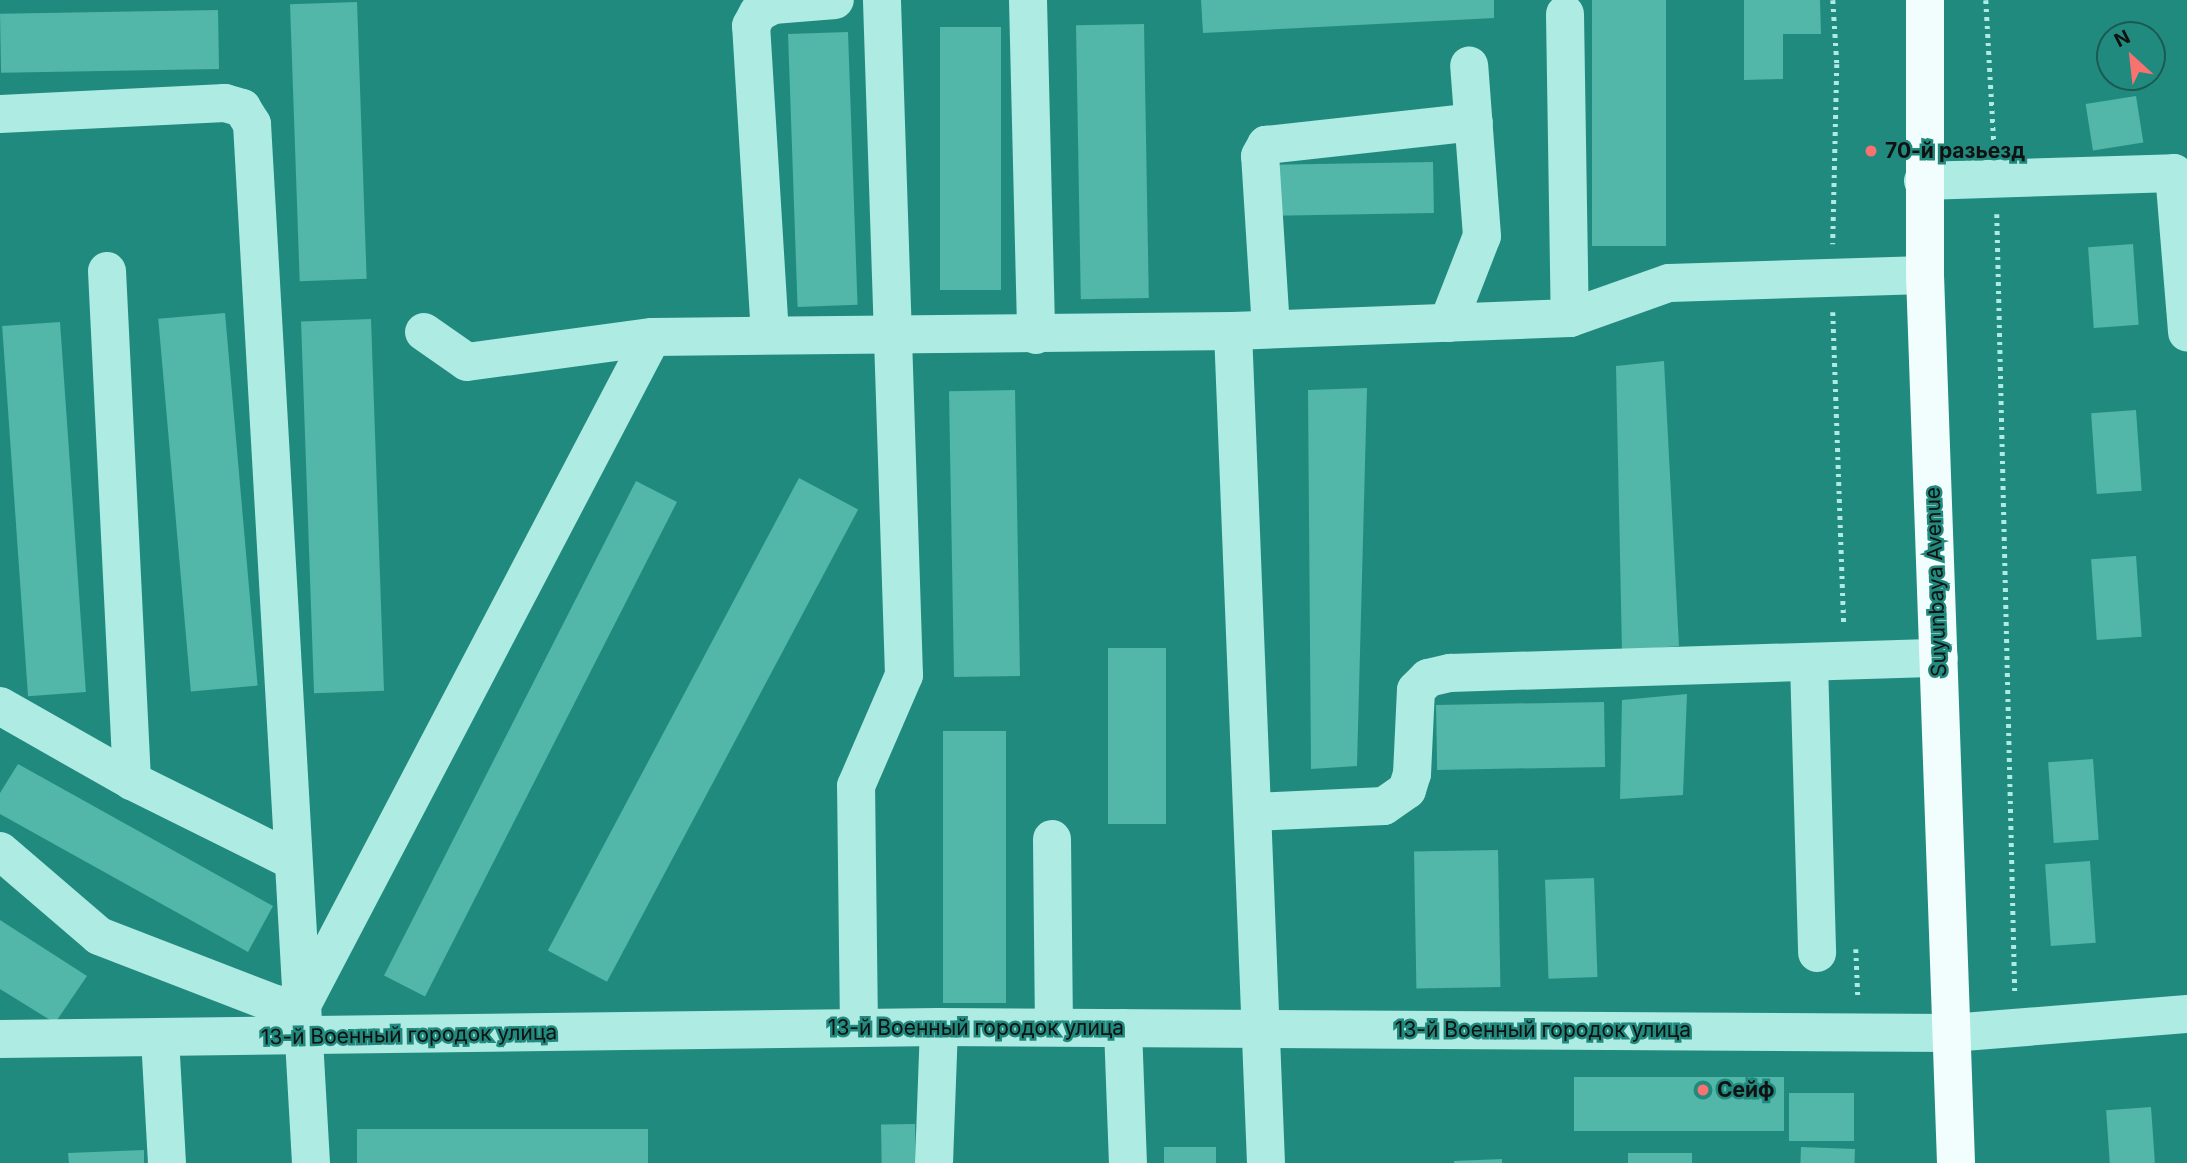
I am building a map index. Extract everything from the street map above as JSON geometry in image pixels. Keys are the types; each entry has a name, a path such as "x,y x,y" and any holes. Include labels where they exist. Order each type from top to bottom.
{"main road":[{"name":"Suyunbaya Avenue","path":"1925,0 1925,275 1956,1163"}],"street":[{"path":"770,335 751,26 758,13 773,5 835,0"},
{"path":"859,1028 856,786 904,675 882,0"},
{"path":"1028,0 1036,335"},
{"path":"1565,14 1570,318"},
{"path":"1448,323 1482,236 1469,65"},
{"path":"0,114 225,103 242,108 252,124 291,860 311,1163"},
{"path":"1271,329 1260,156 1266,145 1474,122"},
{"path":"1923,181 2180,171 2187,332"},
{"path":"107,271 132,781"},
{"path":"424,332 467,362 652,337 891,337 1233,331 1570,318 1669,283 1925,275"},
{"path":"1233,331 1253,812 1258,1027 1266,1163"},
{"path":"302,1022 652,337"},
{"path":"1253,812 1384,806 1407,790 1412,774 1416,690 1428,678 1450,673 1938,658"},
{"path":"1817,953 1827,661"},
{"path":"0,706 132,781 291,860"},
{"path":"1052,839 1054,1027"},
{"path":"0,851 99,936 275,1004 302,1022"},
{"name":"13-й Военный городок улица","path":"0,1039 160,1038 302,1022 859,1028 1258,1027 1951,1032 2187,1014"},
{"path":"934,1163 939,1027"},
{"path":"1123,1028 1128,1163"},
{"path":"160,1038 167,1163"}],"path":[{"path":"1827,661 1837,64 1833,0"},
{"path":"1986,0 1996,179 2016,1028"},
{"path":"1856,936 1859,1032"}],"building":[{"path":"1201,0 1494,0 1494,18 1203,33"},
{"path":"1592,0 1666,0 1666,246 1592,246"},
{"path":"1744,0 1820,0 1821,34 1783,34 1783,79 1744,80"},
{"path":"357,2 367,279 300,281 290,4"},
{"path":"218,10 219,69 1,73 0,14"},
{"path":"1144,24 1149,298 1081,299 1076,25"},
{"path":"940,27 1001,27 1001,290 940,290"},
{"path":"848,32 858,305 798,307 788,34"},
{"path":"2136,96 2143,142 2093,150 2086,104"},
{"path":"1433,162 1434,213 1274,216 1273,165"},
{"path":"2133,244 2139,325 2094,328 2088,247"},
{"path":"225,313 258,686 191,691 158,319"},
{"path":"371,319 384,691 314,693 301,321"},
{"path":"60,322 86,692 28,696 2,326"},
{"path":"1664,361 1679,646 1622,651 1616,366"},
{"path":"1367,388 1357,766 1311,769 1308,390"},
{"path":"1015,390 1020,676 954,677 949,391"},
{"path":"2136,410 2142,491 2097,494 2091,413"},
{"path":"799,478 858,509 607,982 548,950"},
{"path":"636,481 677,502 425,996 384,976"},
{"path":"2136,556 2142,637 2097,640 2091,559"},
{"path":"1108,648 1166,648 1166,824 1108,824"},
{"path":"1687,694 1683,795 1620,799 1622,700"},
{"path":"1604,702 1605,767 1437,770 1436,705"},
{"path":"943,731 1006,731 1006,1003 943,1003"},
{"path":"2093,759 2099,840 2054,843 2048,762"},
{"path":"18,764 273,906 248,952 0,814 0,793"},
{"path":"1498,850 1500,987 1416,988 1414,851"},
{"path":"2090,861 2096,943 2051,946 2045,864"},
{"path":"1594,878 1597,977 1548,979 1545,880"},
{"path":"0,920 87,976 55,1023 0,989"},
{"path":"1574,1077 1784,1077 1784,1131 1574,1131"},
{"path":"1789,1093 1854,1093 1854,1141 1789,1141"},
{"path":"2151,1107 2155,1163 2110,1163 2106,1110"},
{"path":"915,1124 916,1163 882,1163 881,1125"},
{"path":"357,1129 648,1129 648,1163 357,1163"},
{"path":"1164,1147 1216,1147 1216,1163 1164,1163"},
{"path":"1801,1147 1855,1149 1854,1163 1800,1163"},
{"path":"144,1150 144,1163 69,1163 68,1153"},
{"path":"1628,1153 1692,1153 1692,1163 1628,1163"},
{"path":"1502,1159 1502,1163 1454,1163 1454,1161"}],"place":[{"name":"70-й разьезд","path":"1871,151"},
{"name":"Сейф","path":"1703,1090"}]}
